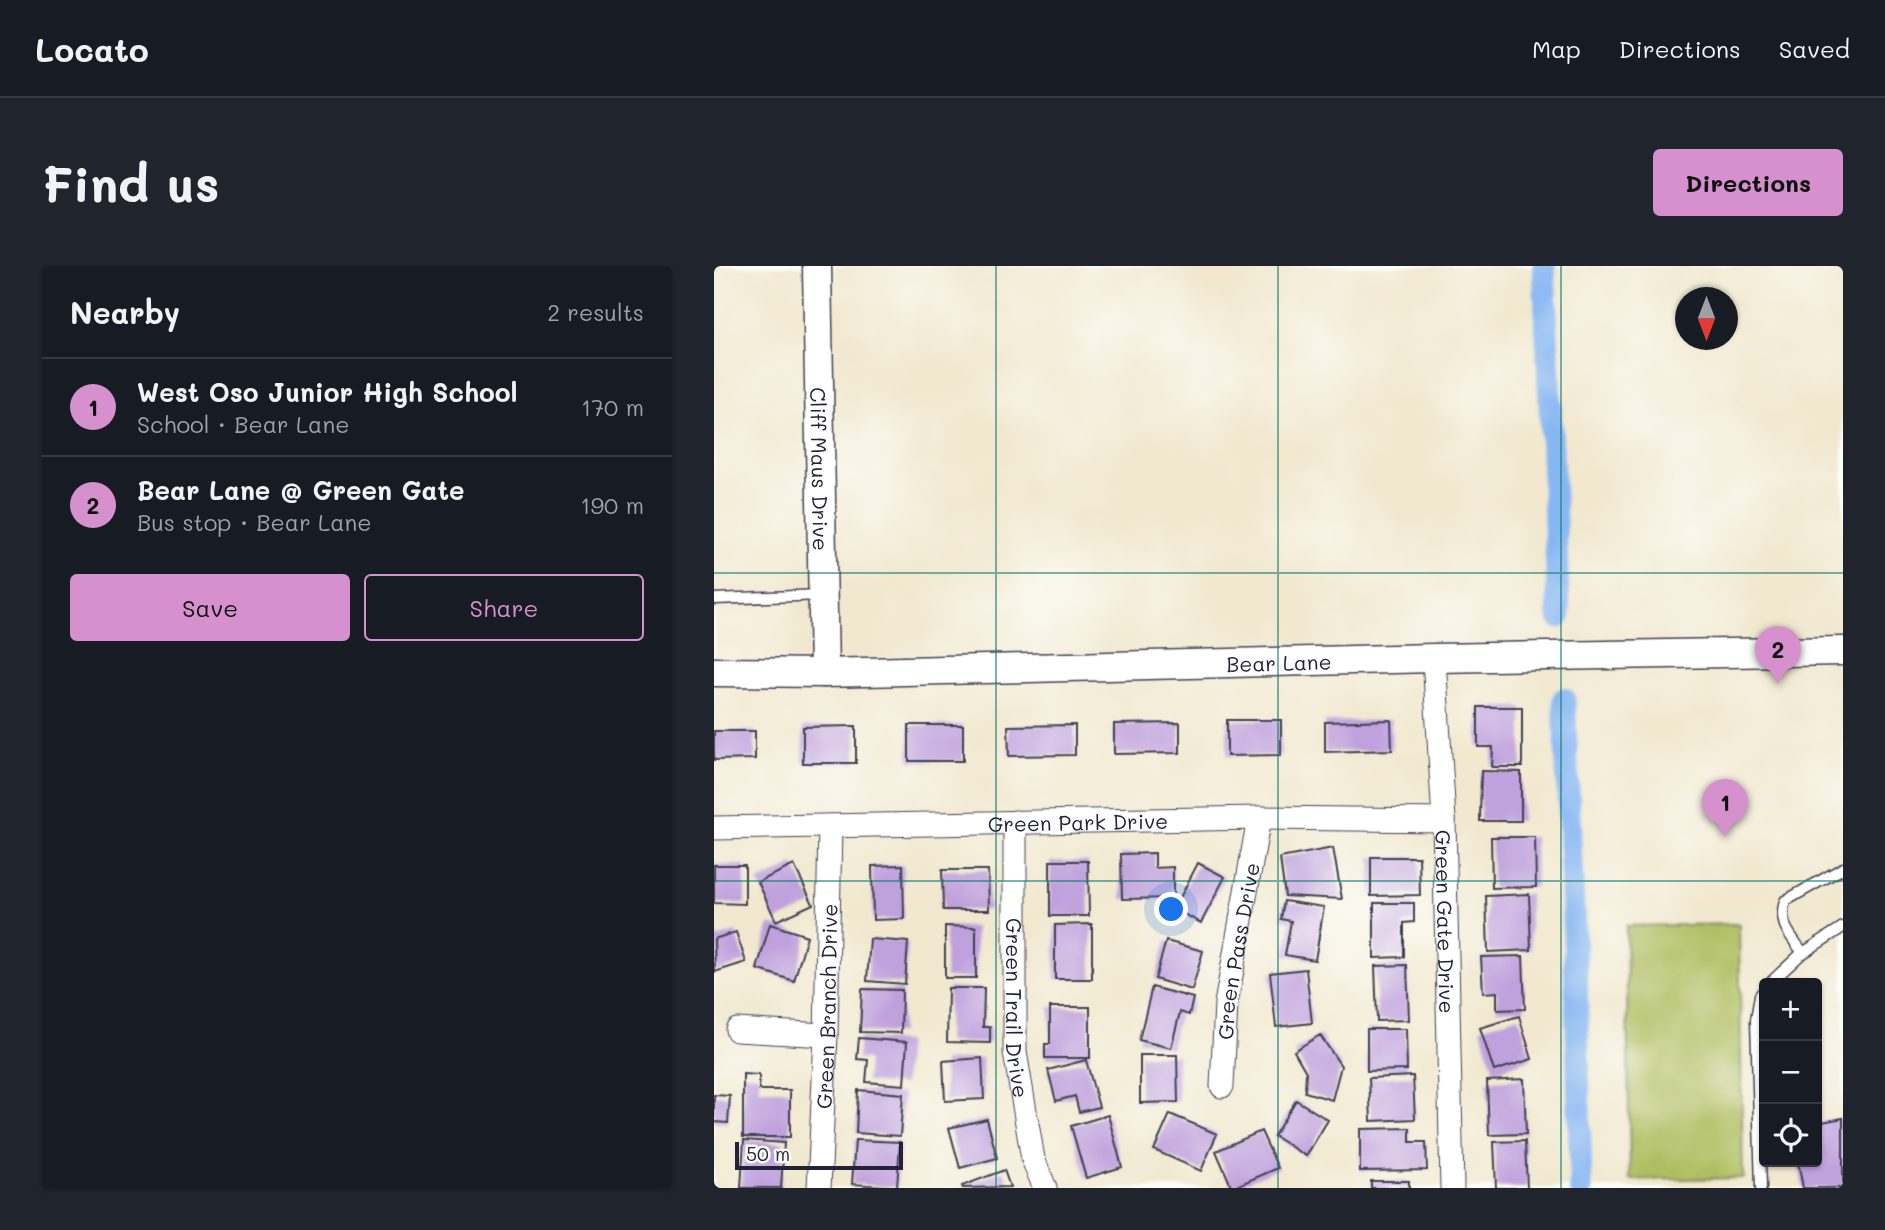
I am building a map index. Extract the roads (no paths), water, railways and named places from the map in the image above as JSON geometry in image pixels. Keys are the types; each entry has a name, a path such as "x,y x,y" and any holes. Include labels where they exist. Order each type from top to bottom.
{"street":[{"name":"Cliff Maus Drive","path":"817,266 824,673"},
{"name":"Bear Lane","path":"714,672 824,673 1434,657 1843,650"},
{"name":"Green Gate Drive","path":"1434,657 1444,820 1452,1188"},
{"name":"Green Park Drive","path":"714,828 1259,818 1444,820"},
{"name":"Green Pass Drive","path":"1222,1086 1226,1004 1259,818"},
{"name":"Green Trail Drive","path":"1015,822 1015,1052 1033,1159 1045,1188"},
{"name":"Green Branch Drive","path":"819,1188 826,1035 830,825"},
{"path":"737,1030 826,1035"}],"lane":[{"path":"714,599 822,594"},
{"path":"1803,953 1783,923 1785,901 1843,869"},
{"path":"1776,978 1803,953 1843,927"},
{"path":"1759,1001 1756,1020 1761,1188"}],"waterway":[{"path":"1544,266 1559,617"},
{"path":"1564,699 1576,978 1581,1188"}],"place":[{"name":"Bear Lane @ Green Gate","path":"1778,684"},
{"name":"West Oso Junior High School","path":"1725,837"}]}
